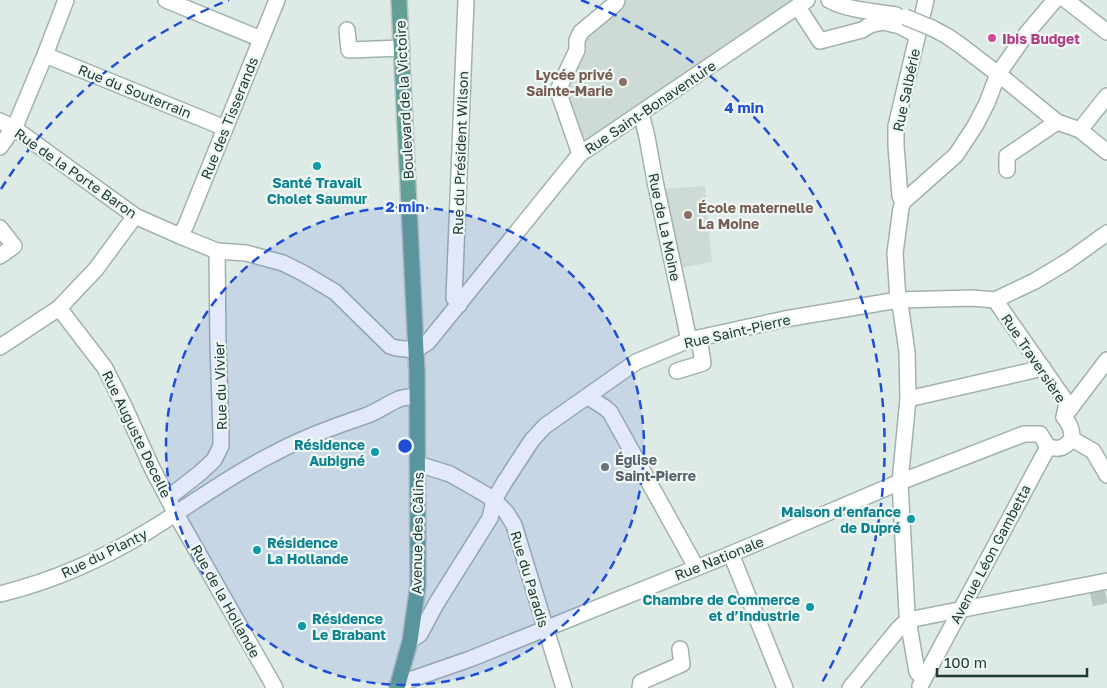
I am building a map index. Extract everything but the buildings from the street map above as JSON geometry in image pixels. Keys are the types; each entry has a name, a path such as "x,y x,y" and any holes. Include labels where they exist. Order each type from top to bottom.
{"main road":[{"name":"Boulevard de la Victoire","path":"400,0 416,350"},
{"name":"Avenue des Câlins","path":"398,686 410,641 418,585 416,350"}],"street":[{"path":"0,147 7,124 45,55 66,0"},
{"path":"166,0 261,39"},
{"name":"Rue des Tisserands","path":"180,236 277,0"},
{"name":"Rue du Président Wilson","path":"459,306 454,298 466,0"},
{"path":"580,154 559,94 559,88 577,50 577,40 581,32 618,0"},
{"name":"Rue Salbérie","path":"921,683 917,672 908,620 900,482 908,399 907,352 898,300 895,253 901,208 904,202 900,196 896,126 926,0"},
{"path":"904,202 956,155 983,111 998,74 1027,33 1055,0"},
{"path":"1066,0 1107,32"},
{"path":"833,2 868,12 905,17 947,36 1057,122 1080,130 1107,152"},
{"path":"802,3 820,41 862,30 870,25 883,22 900,26 917,35"},
{"name":"Rue Saint-Bonaventure","path":"416,350 428,342 459,306 580,154 802,3"},
{"path":"347,30 349,50 402,48"},
{"name":"Rue du Souterrain","path":"45,55 225,128"},
{"path":"1080,130 1107,96"},
{"name":"Rue de La Moine","path":"641,113 655,181 694,339 703,364 677,372"},
{"path":"1007,170 1007,156 1057,122"},
{"name":"Rue de la Porte Baron","path":"7,124 134,216 217,251 246,253 283,263 335,292 390,346 416,350"},
{"path":"0,347 59,308 96,269 134,216"},
{"path":"0,228 14,246 0,256"},
{"path":"995,300 1035,281 1068,261 1107,233"},
{"name":"Rue du Vivier","path":"168,498 214,460 221,446 217,251"},
{"name":"Rue Saint-Pierre","path":"410,641 420,634 436,604 490,518 494,500 504,482 532,440 542,429 636,362 694,339 785,319 898,300 972,298 995,300"},
{"name":"Rue Traversière","path":"995,300 1068,402 1064,417"},
{"name":"Rue Auguste Decelle","path":"59,308 105,368 176,514"},
{"path":"1048,447 1056,449 1065,446 1072,439 1070,424 1064,417 1107,360"},
{"path":"908,399 1043,368"},
{"name":"Rue du Planty","path":"0,594 78,569 150,530 272,454 323,431 367,416 400,398 417,396"},
{"path":"588,396 610,412 696,568"},
{"name":"Rue Nationale","path":"398,686 545,629 731,554 900,482 1024,434 1040,434 1048,447"},
{"path":"1072,439 1103,459 1107,475"},
{"name":"Avenue Léon Gambetta","path":"921,683 1048,447"},
{"name":"Rue du Paradis","path":"418,464 450,474 494,500 506,512 514,525 564,688"},
{"name":"Rue de la Hollande","path":"176,514 275,688"},
{"path":"731,554 785,688"},
{"path":"850,688 899,628 908,620 1100,585"},
{"path":"640,688 642,682 682,664 680,648"}],"shaded area":[{"name":"Lycée privé Sainte-Marie","path":"625,0 794,0 584,146 561,95 583,34 617,7 624,5"},
{"name":"École maternelle La Moine","path":"705,186 712,262 681,268 663,189"}],"tunnel":[{"path":"1097,590 1101,608"}],"place":[{"name":"Ibis Budget","path":"992,38"},
{"name":"Lycée privé Sainte-Marie","path":"623,82"},
{"name":"Santé Travail Cholet Saumur","path":"317,166"},
{"name":"École maternelle La Moine","path":"688,215"},
{"name":"Résidence Aubigné","path":"375,452"},
{"name":"Église Saint-Pierre","path":"605,467"},
{"name":"Maison d’enfance de Dupré","path":"911,519"},
{"name":"Résidence La Hollande","path":"257,550"},
{"name":"Chambre de Commerce et d’Industrie","path":"810,607"},
{"name":"Résidence Le Brabant","path":"302,626"}]}
